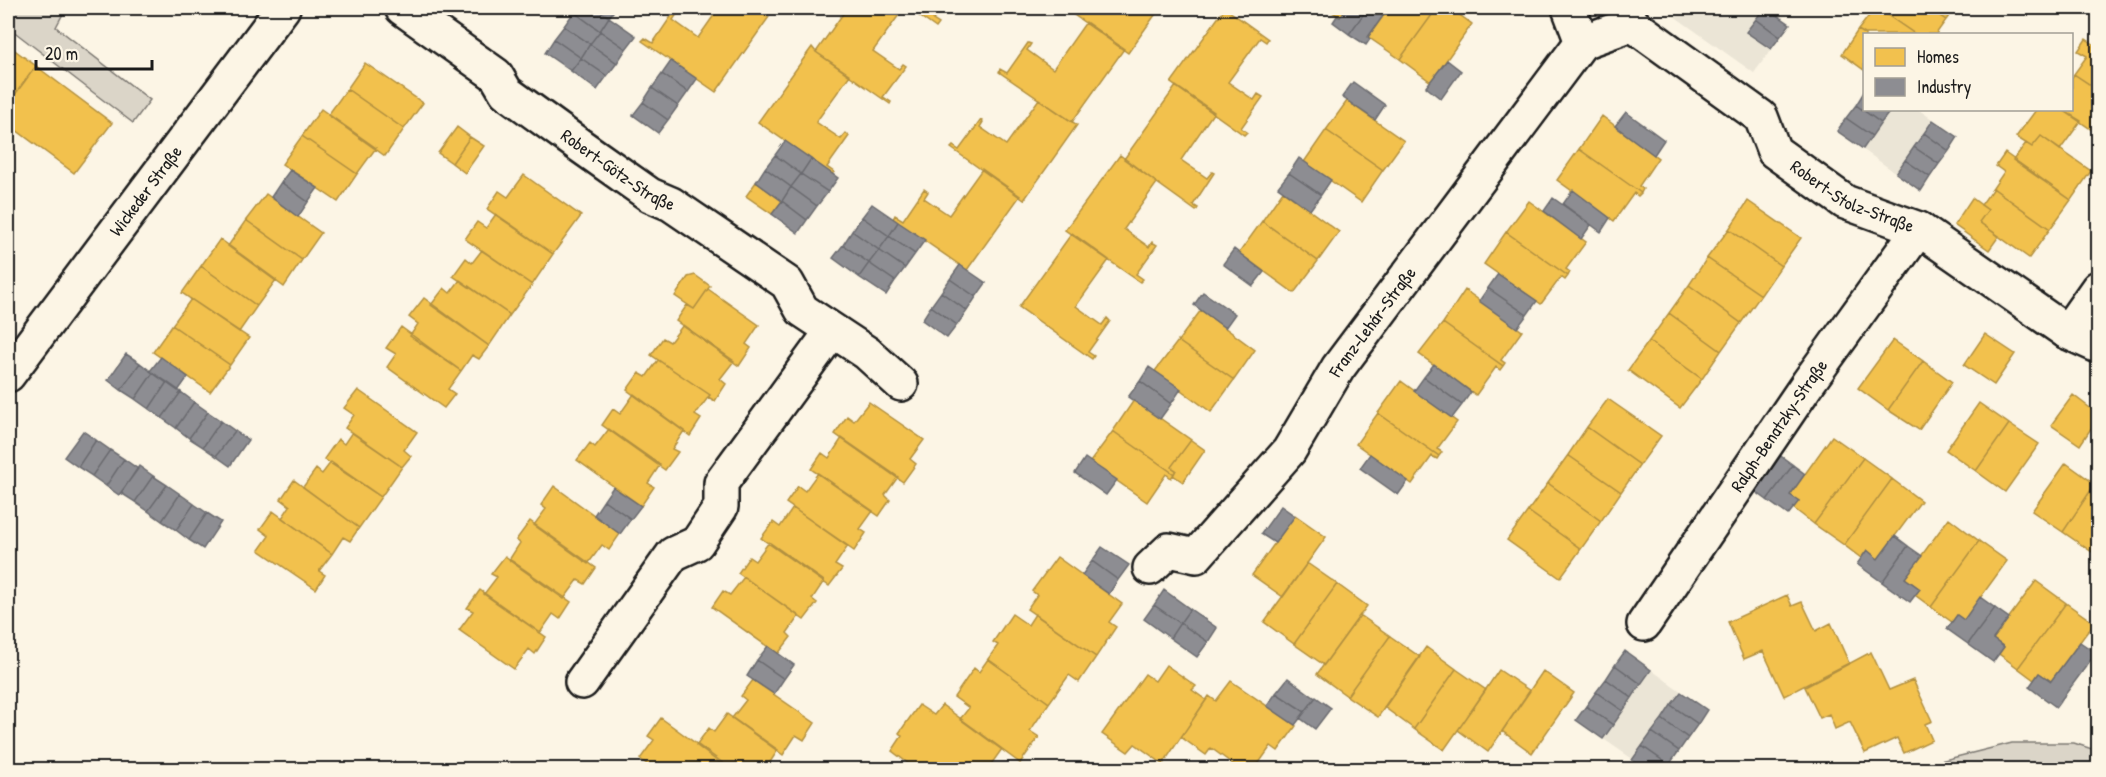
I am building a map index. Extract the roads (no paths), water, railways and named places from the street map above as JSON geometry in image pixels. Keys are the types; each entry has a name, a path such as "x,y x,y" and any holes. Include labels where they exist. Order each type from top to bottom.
{"street":[{"name":"Wickeder Straße","path":"8,375 284,8"},
{"name":"Robert-Götz-Straße","path":"402,8 496,75 506,92 582,147 651,195 671,204 786,283 802,310 867,353 901,384"},
{"path":"1569,8 1582,42"},
{"name":"Robert-Stolz-Straße","path":"1582,42 1629,16 1761,117 1774,151 1845,202 1918,229 2067,332 2098,346"},
{"name":"Franz-Lehár-Straße","path":"1150,568 1169,550 1197,556 1289,451 1338,368 1582,42"},
{"name":"Ralph-Benatzky-Straße","path":"1644,624 1808,383 1918,229"},
{"path":"2067,332 2098,288"},
{"path":"582,682 673,554 697,543 721,507 721,483 832,331"}]}
